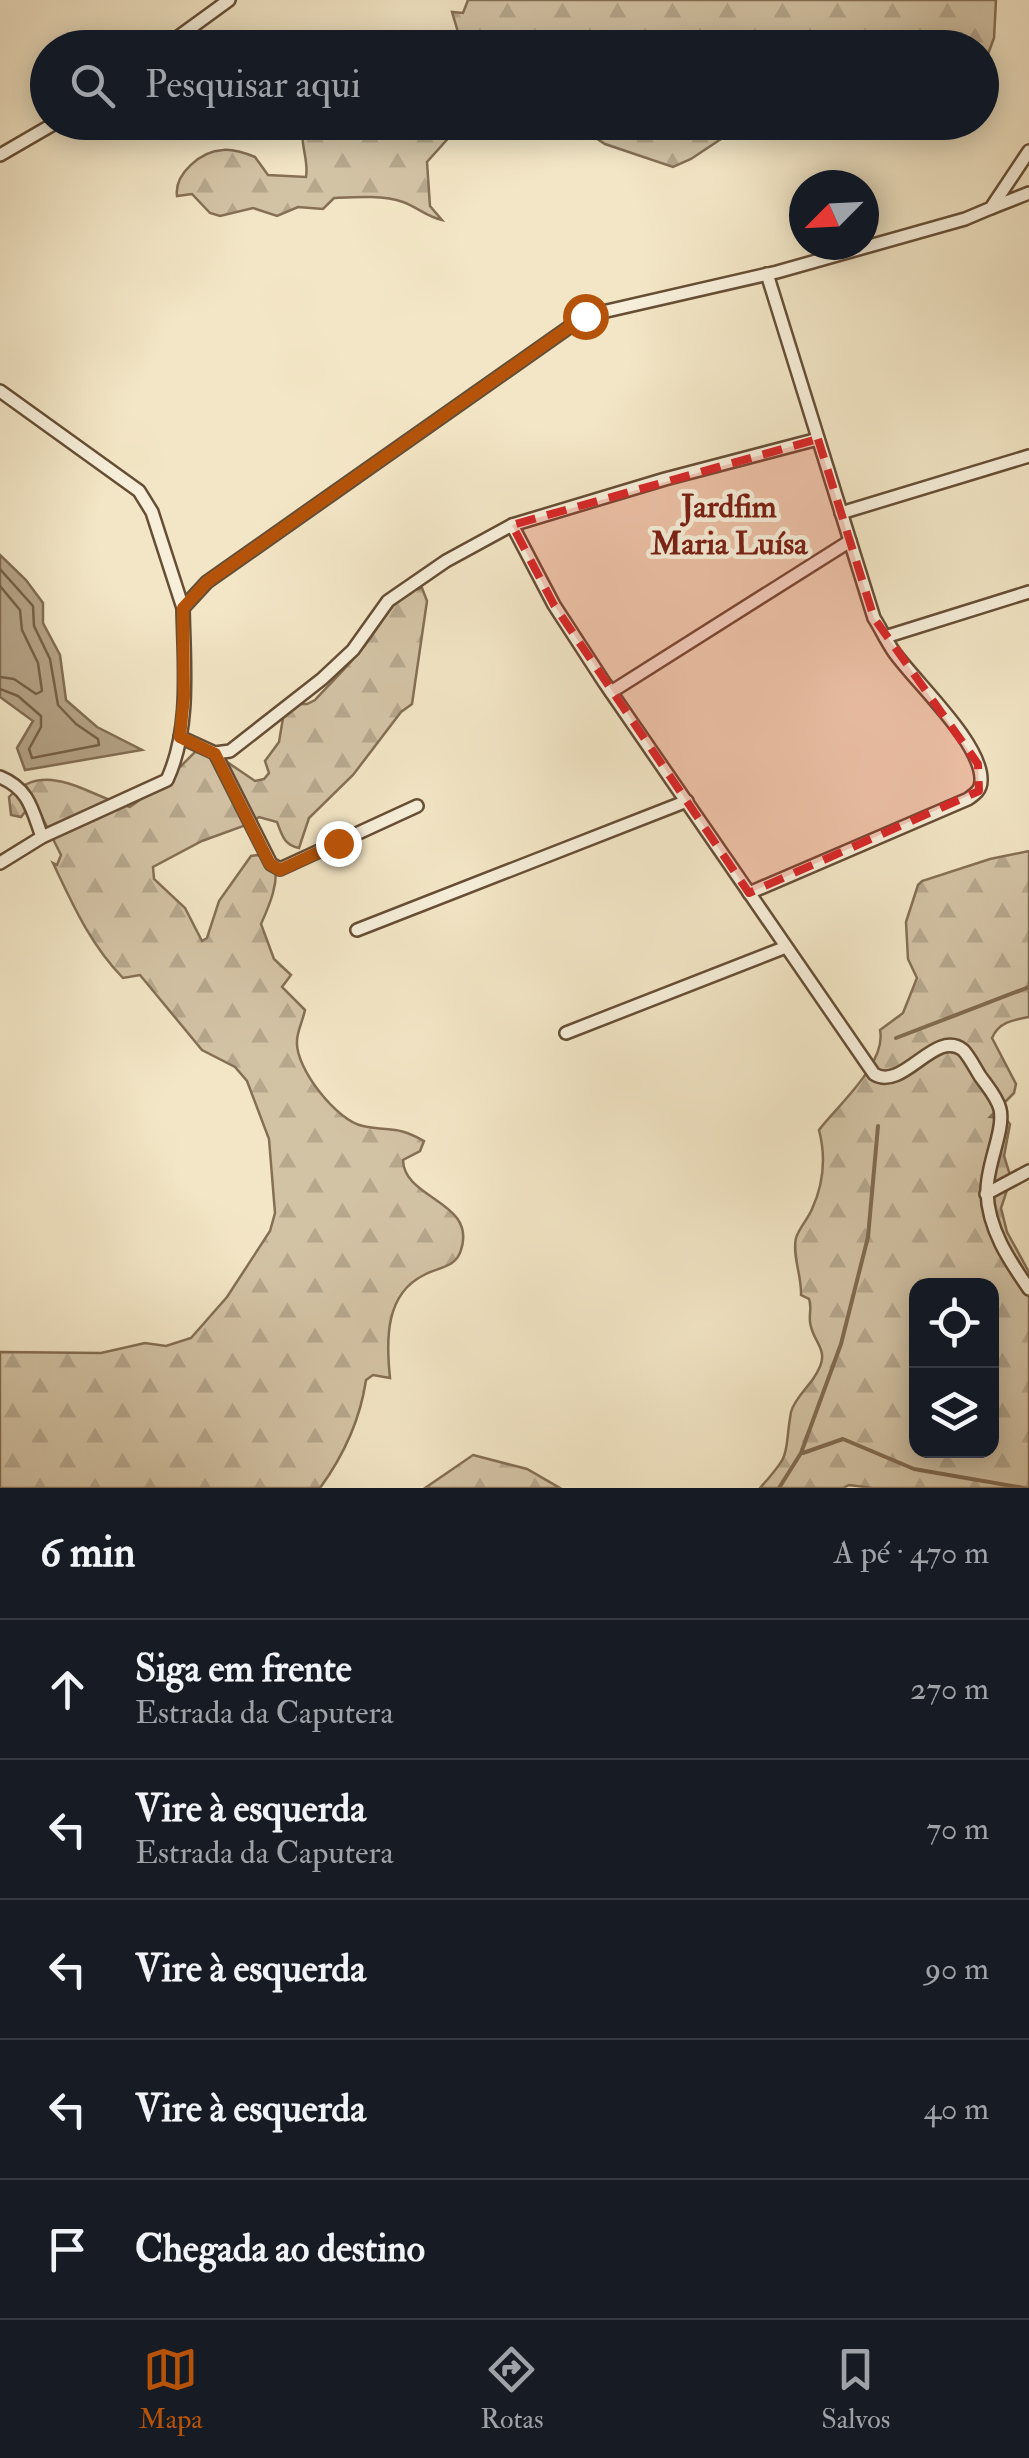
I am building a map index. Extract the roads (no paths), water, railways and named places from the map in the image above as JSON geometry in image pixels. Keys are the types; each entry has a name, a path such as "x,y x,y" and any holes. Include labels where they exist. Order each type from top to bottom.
{"street":[{"path":"188,30 229,0"},
{"path":"0,155 30,138"},
{"path":"991,208 1029,151"},
{"path":"183,608 207,582 585,316 766,274 965,219 1029,193"},
{"path":"749,893 958,804 979,791 982,780 978,764 960,732 894,652 874,618 766,274"},
{"path":"0,391 139,491 152,512 183,608 184,697 177,758 167,780 42,838 0,863"},
{"path":"180,737 215,754 230,752 354,650 388,601 416,580 512,525 818,439"},
{"path":"841,513 1029,456"},
{"path":"512,525 554,605 611,692 874,1074 883,1080 892,1078 936,1049 962,1049 999,1104 1001,1114 988,1165 986,1194 994,1230 1029,1290"},
{"path":"611,692 850,541"},
{"path":"885,636 1029,592"},
{"path":"215,754 270,864 280,870 417,806"},
{"path":"0,776 16,784 30,802 42,838"},
{"path":"357,930 687,800"},
{"path":"566,1034 786,947"},
{"path":"986,1194 1029,1171"}],"water":[{"path":"0,555 43,603 43,623 60,655 66,700 97,727 142,750 25,770 17,748 33,721 0,697"}],"waterway":[{"path":"896,1038 1029,987"},
{"path":"779,1488 801,1453 841,1344 868,1237 878,1126"},
{"path":"803,1453 843,1439 914,1469 1024,1488"}],"district":[{"name":"Jardfim Maria Luísa","path":"729,524"}]}
